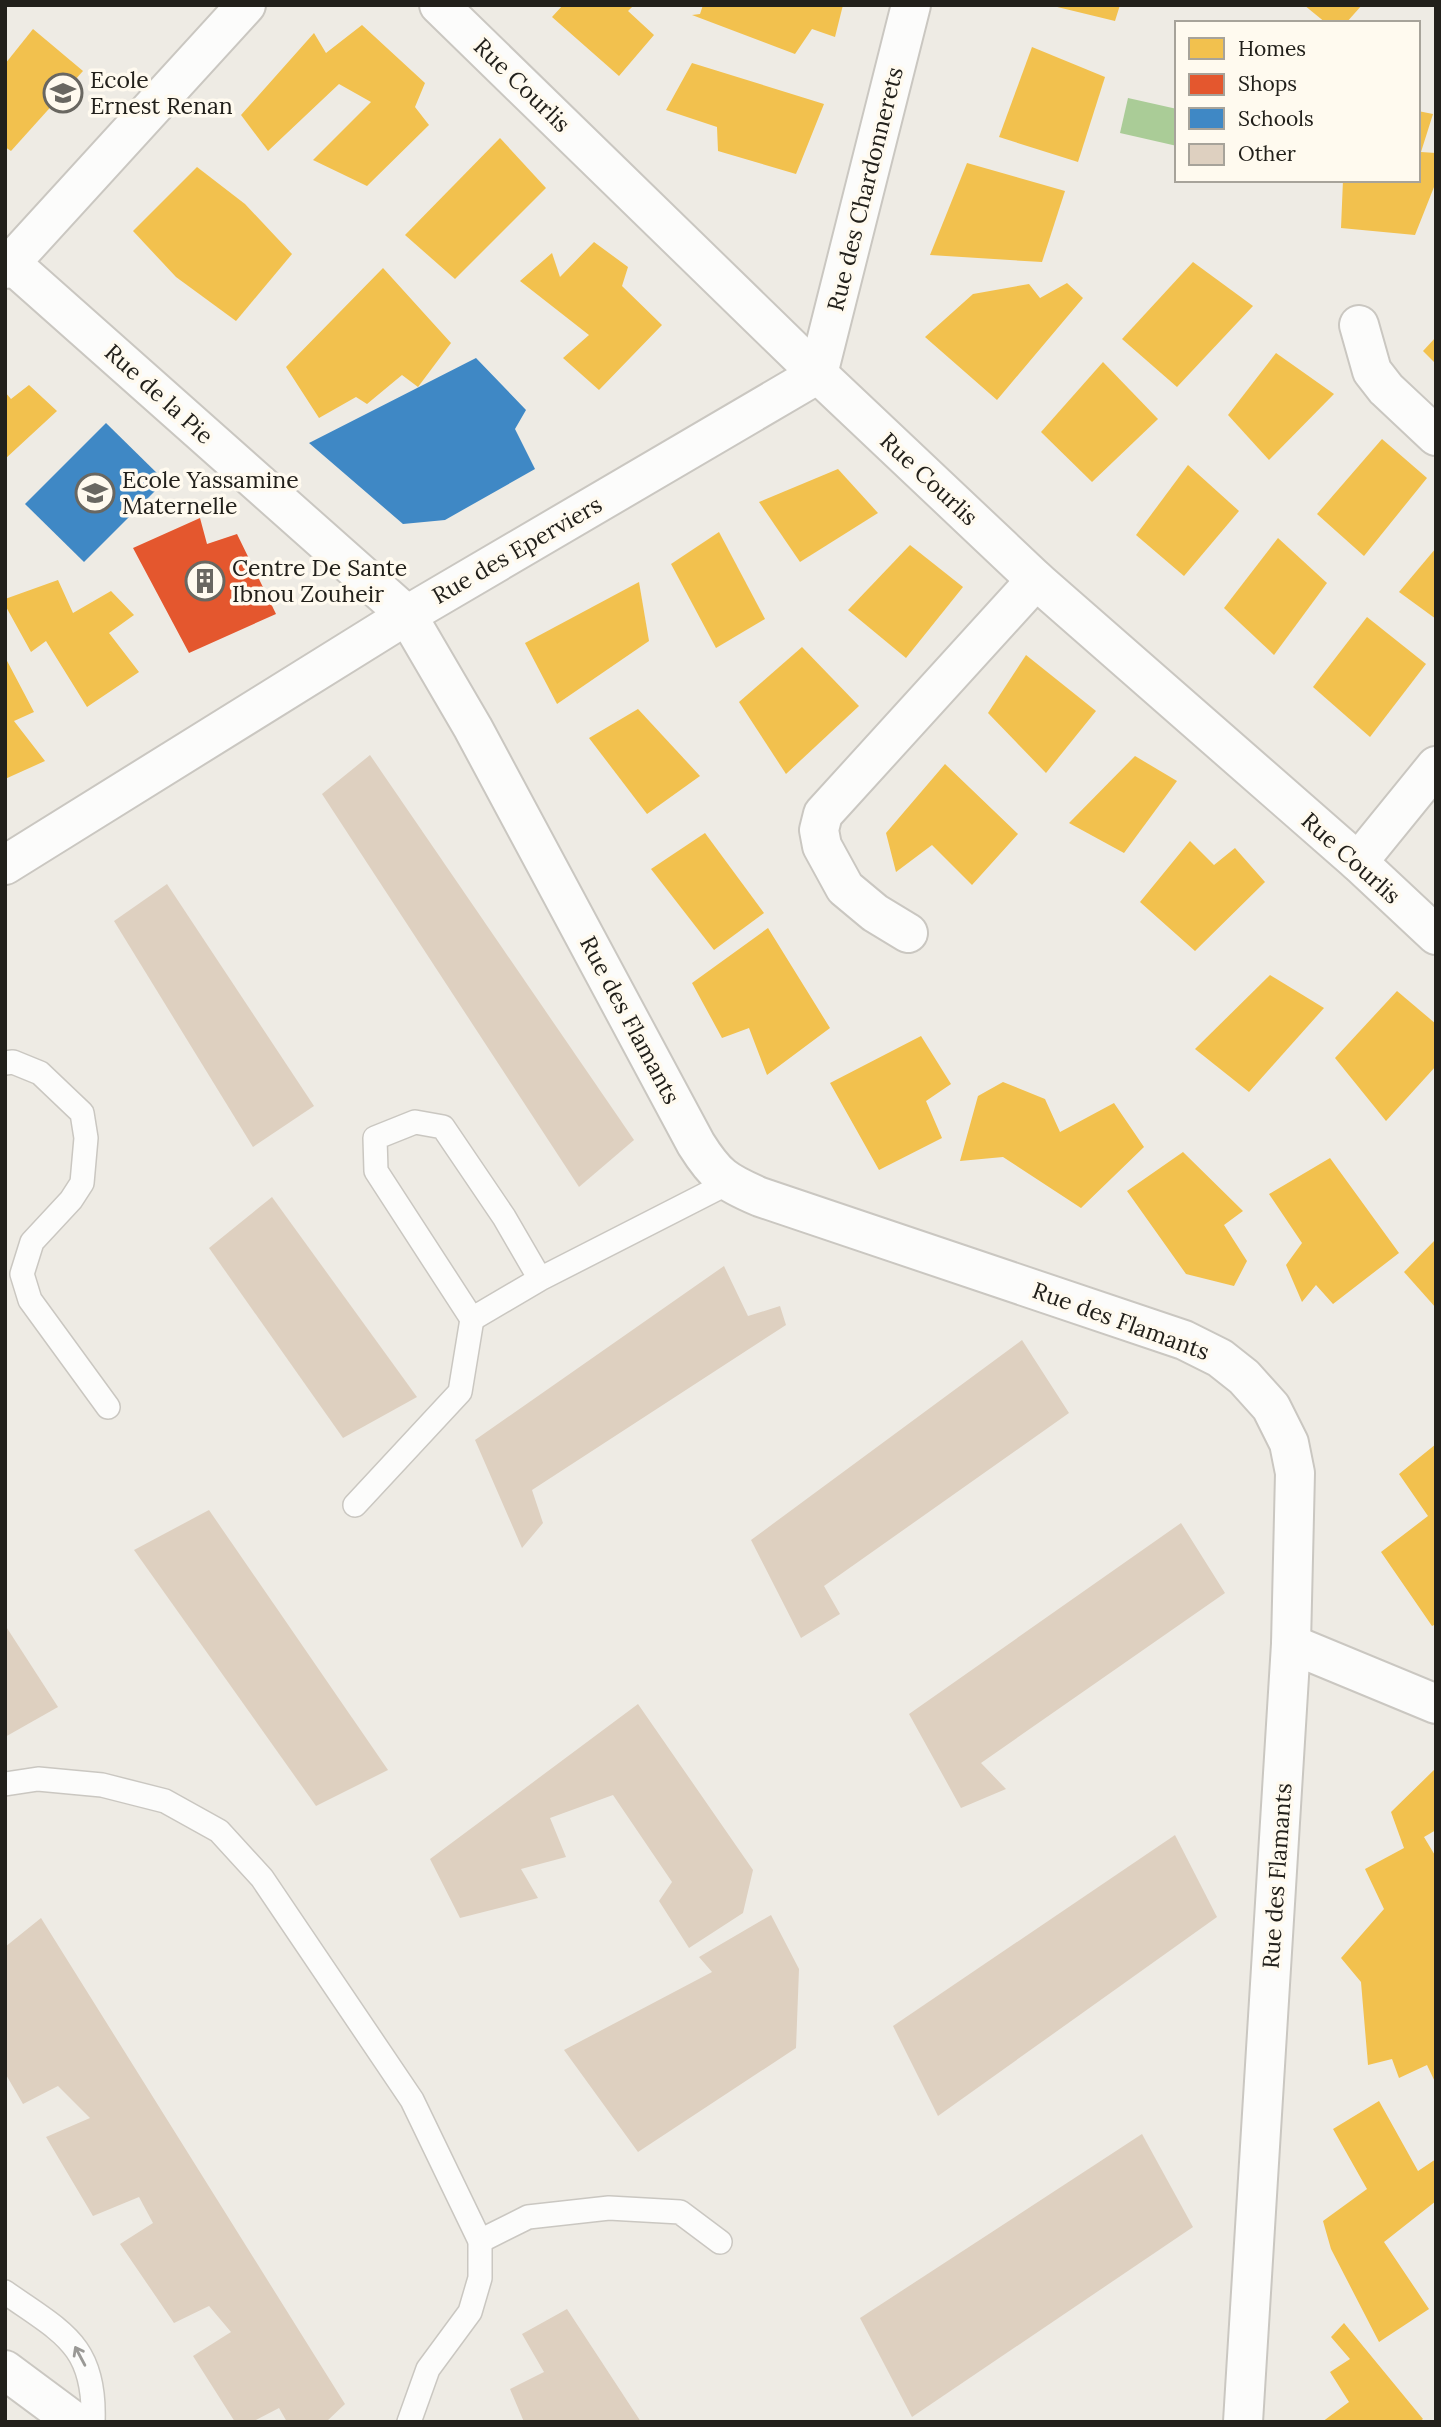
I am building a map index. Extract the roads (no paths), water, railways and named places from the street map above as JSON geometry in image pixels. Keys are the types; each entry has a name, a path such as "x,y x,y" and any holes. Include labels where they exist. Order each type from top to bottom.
{"street":[{"path":"7,263 246,5"},
{"name":"Rue Courlis","path":"439,5 818,374 1036,580 1358,862 1436,935"},
{"name":"Rue des Chardonnerets","path":"818,374 911,5"},
{"name":"Rue de la Pie","path":"7,263 407,615"},
{"path":"1359,325 1371,372 1436,436"},
{"name":"Rue des Eperviers","path":"5,865 407,615 818,374"},
{"path":"908,933 875,913 845,888 822,846 819,830 823,814 1036,580"},
{"name":"Rue des Flamants","path":"407,615 473,728 710,1167 728,1183 760,1197 1184,1340 1220,1358 1244,1377 1270,1407 1289,1443 1295,1473 1291,1644 1244,2422"},
{"path":"1358,862 1436,766"},
{"path":"1291,1644 1436,1704"},
{"path":"5,2370 75,2422"}],"lane":[{"path":"5,1063 13,1062 40,1073 82,1113 86,1139 82,1183 71,1200 32,1242 22,1274 30,1300 108,1407"},
{"path":"355,1505 460,1392 472,1319 376,1171 375,1138 415,1122 443,1127 504,1217 540,1279"},
{"path":"472,1319 540,1279 728,1183"},
{"path":"5,1784 38,1779 102,1785 165,1801 219,1831 262,1878 412,2100 480,2241 480,2278 470,2312 428,2369 409,2422"},
{"path":"480,2241 528,2217 609,2208 680,2211 720,2242"},
{"path":"5,2292 70,2338 90,2375 94,2404 93,2422"}],"place":[{"name":"Ecole Ernest Renan","path":"63,93"},
{"name":"Ecole Yassamine Maternelle","path":"95,493"},
{"name":"Centre De Sante Ibnou Zouheir","path":"205,581"}]}
